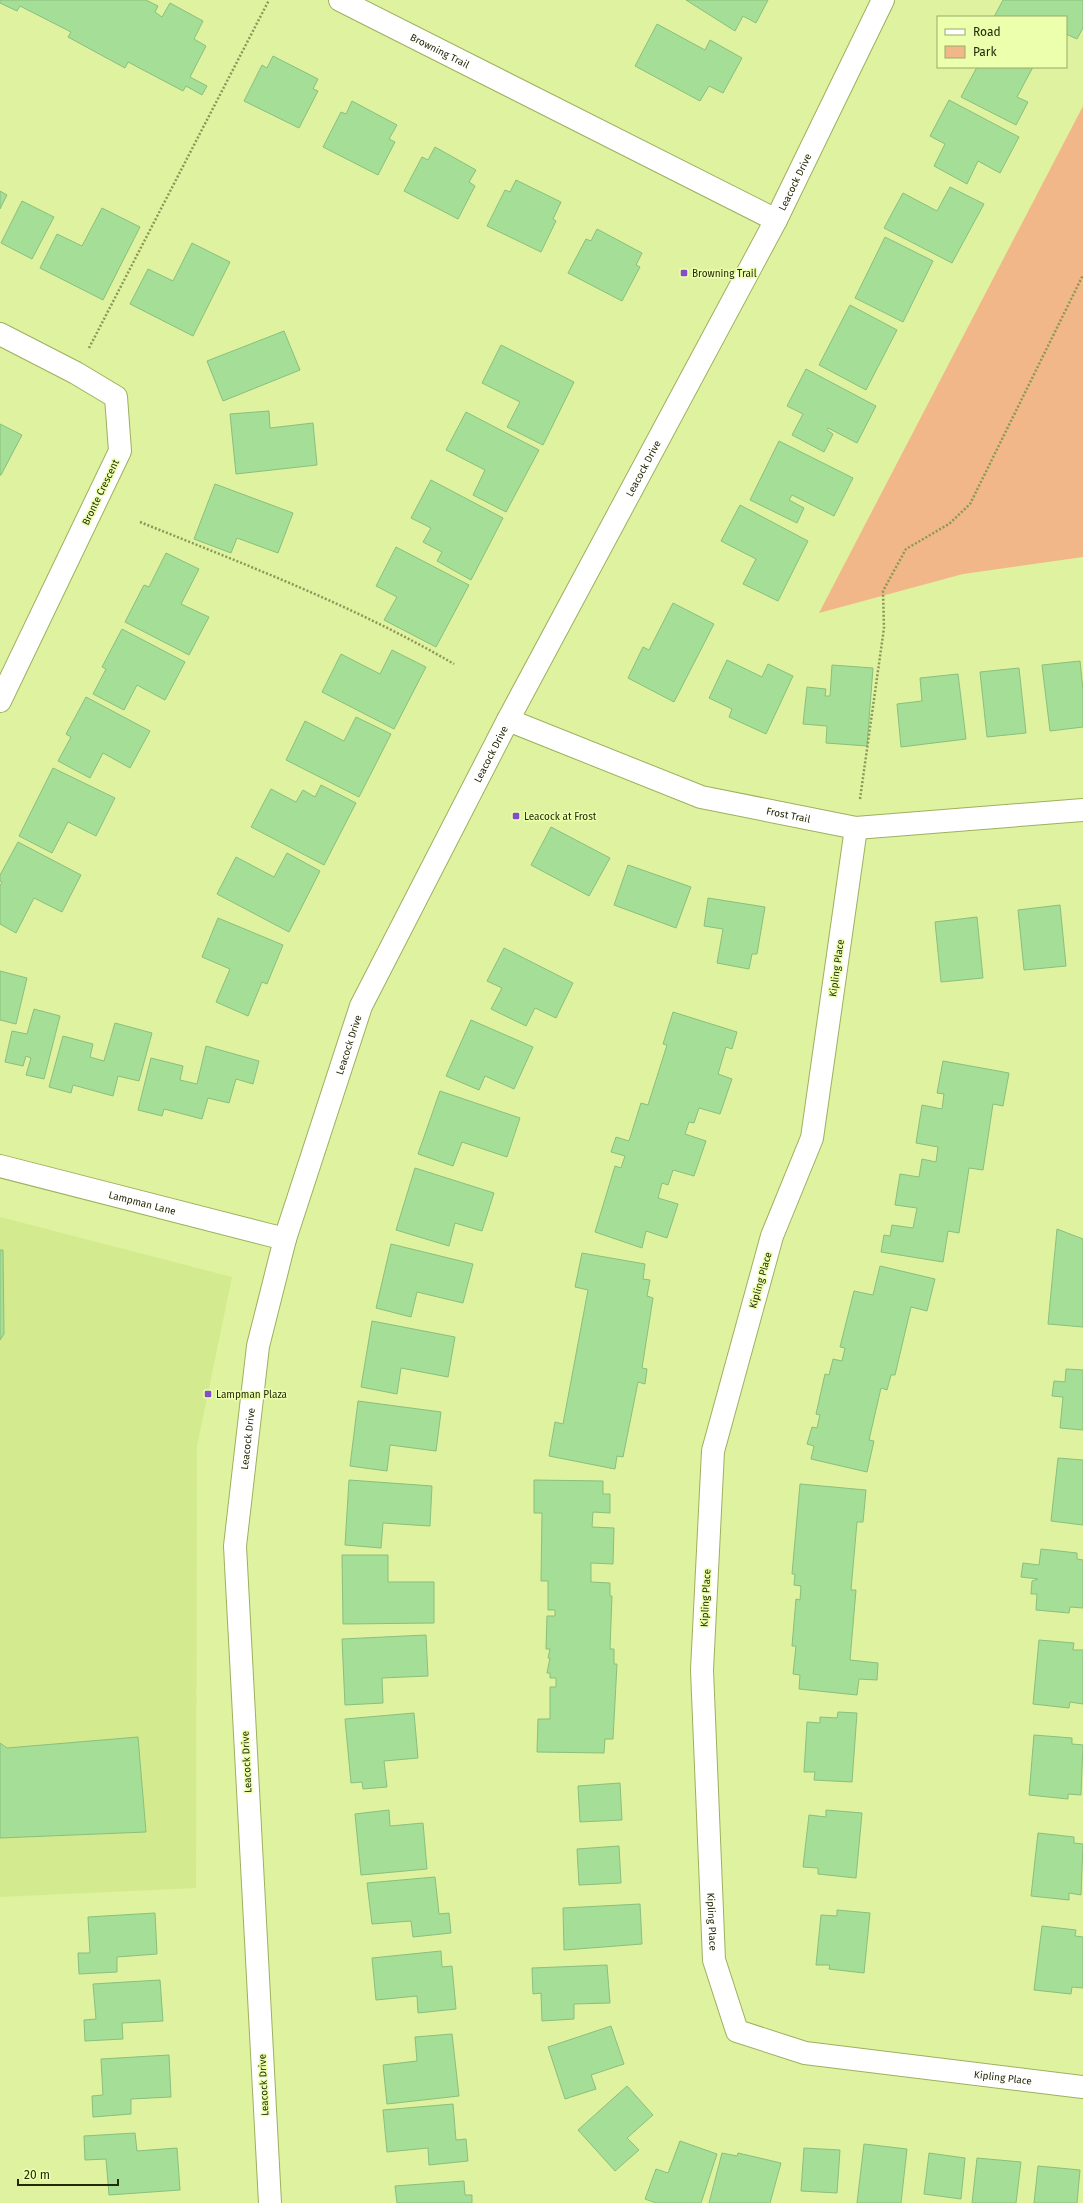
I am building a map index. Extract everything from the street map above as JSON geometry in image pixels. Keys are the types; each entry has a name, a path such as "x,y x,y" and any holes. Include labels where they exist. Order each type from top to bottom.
{"street":[{"name":"Leacock Drive","path":"270,2203 235,1546 258,1346 285,1240 361,1006 508,720 776,220 883,0"},
{"name":"Browning Trail","path":"349,2 776,220"},
{"name":"Bronte Crescent","path":"0,334 76,373 116,397 120,451 0,701"},
{"name":"Frost Trail","path":"508,720 701,797 856,828 1083,810"},
{"name":"Kipling Place","path":"856,828 812,1138 772,1236 712,1451 702,1670 714,1960 737,2031 805,2053 1083,2087"},
{"name":"Lampman Lane","path":"0,1166 285,1240"}],"path":[{"path":"76,373 269,0"},
{"path":"856,828 884,628 883,591 906,549 949,524 970,504 1083,275"},
{"path":"140,522 288,582 429,649 454,664"}],"shaded area":[{"path":"0,1217 232,1277 197,1446 196,1888 0,1897"}],"green space":[{"path":"1083,106 1083,557 963,574 819,613"}],"building":[{"path":"0,0 146,0 158,6 155,12 162,17 170,3 203,21 194,39 206,46 190,77 207,86 202,95 186,86 183,91 128,62 125,68 68,37 71,32 20,6 17,11 0,3"},
{"path":"686,0 768,0 756,23 743,16 735,31"},
{"path":"1003,0 1083,0 1083,28 1077,39 1067,34 1067,16 995,16"},
{"path":"657,24 705,50 710,40 742,58 723,93 709,86 700,101 635,66"},
{"path":"273,56 318,79 313,89 318,91 299,128 244,101 262,65 267,68"},
{"path":"976,68 1032,68 1017,97 1028,102 1016,125 961,97"},
{"path":"949,100 1019,137 1000,173 978,161 967,184 934,166 945,144 930,136"},
{"path":"352,101 397,125 389,139 395,142 378,175 323,147 341,112 346,114"},
{"path":"435,147 476,170 469,182 475,186 458,219 404,191 422,157 428,160"},
{"path":"516,180 561,202 553,219 556,221 541,252 487,226 505,190 510,192"},
{"path":"950,187 984,204 952,263 884,228 903,193 937,211"},
{"path":"0,191 7,195 0,209"},
{"path":"22,201 54,217 32,259 1,243"},
{"path":"102,208 140,227 103,300 40,268 57,234 82,246"},
{"path":"597,229 642,253 636,265 640,267 622,301 568,273 586,239 591,241"},
{"path":"885,237 933,261 903,322 855,298"},
{"path":"192,243 230,262 193,336 130,304 148,269 173,281"},
{"path":"850,305 897,330 866,390 819,365"},
{"path":"284,331 300,370 223,401 207,361"},
{"path":"501,345 574,382 543,445 507,427 520,402 482,383"},
{"path":"806,369 876,406 857,443 828,428 827,430 833,434 824,452 792,435 803,414 787,406"},
{"path":"269,411 270,428 313,423 317,465 236,474 230,414"},
{"path":"466,412 539,450 506,512 473,495 485,470 446,450"},
{"path":"0,424 22,435 1,475 0,475"},
{"path":"779,441 853,478 834,516 792,495 789,500 804,508 797,523 750,500"},
{"path":"431,480 503,518 471,580 437,561 442,552 423,542 431,528 411,518"},
{"path":"215,484 293,513 278,553 237,538 231,553 194,539"},
{"path":"740,505 808,541 778,601 743,584 756,559 721,541"},
{"path":"396,547 469,585 436,647 384,620 397,597 376,586"},
{"path":"166,553 199,569 181,604 209,617 189,655 125,622 144,585 149,587"},
{"path":"673,603 714,624 674,702 628,678 643,647 649,650"},
{"path":"122,629 185,662 165,700 137,685 124,710 93,694 106,669 102,667"},
{"path":"392,650 426,667 394,729 322,692 341,654 380,674"},
{"path":"727,660 762,677 768,664 793,676 766,734 729,717 732,709 709,698"},
{"path":"1080,661 1083,690 1083,727 1050,731 1042,665"},
{"path":"832,665 873,668 867,746 826,743 827,726 803,724 807,687 826,689 825,696 830,696"},
{"path":"1019,668 1026,733 987,737 980,672"},
{"path":"958,674 966,739 901,747 897,704 922,701 920,678"},
{"path":"86,697 150,731 130,768 103,753 90,778 58,761 71,737 66,734"},
{"path":"356,717 391,734 359,797 286,760 305,721 344,741"},
{"path":"53,768 115,798 96,836 68,822 52,853 19,836"},
{"path":"321,785 356,803 324,865 251,827 271,789 296,802 303,790 315,797"},
{"path":"551,827 610,858 589,896 531,865"},
{"path":"18,842 81,875 62,912 34,898 16,933 0,924 0,886 2,882 0,881 0,875"},
{"path":"287,853 320,871 289,932 217,894 236,857 274,877"},
{"path":"628,865 691,887 676,928 614,905"},
{"path":"708,898 765,907 757,954 752,954 749,969 717,963 723,929 704,926"},
{"path":"1060,905 1066,966 1024,970 1018,910"},
{"path":"977,917 983,978 941,982 935,922"},
{"path":"218,918 283,945 267,984 262,982 248,1016 216,1002 230,969 202,957"},
{"path":"504,948 573,983 556,1018 535,1008 526,1026 491,1009 502,988 487,981"},
{"path":"0,971 27,978 16,1024 0,1020"},
{"path":"34,1009 60,1016 44,1079 26,1075 31,1058 26,1056 23,1066 5,1062 12,1031 27,1034"},
{"path":"673,1012 737,1032 732,1049 726,1047 718,1074 732,1079 720,1114 699,1108 694,1123 689,1122 685,1134 706,1141 694,1176 673,1170 668,1185 662,1183 658,1198 678,1204 667,1238 646,1231 642,1248 595,1232 615,1166 621,1168 625,1156 611,1152 616,1137 629,1141 641,1103 648,1105 667,1045 663,1044"},
{"path":"471,1020 533,1047 514,1089 485,1076 479,1090 446,1076"},
{"path":"115,1023 152,1033 139,1081 118,1076 113,1096 73,1085 71,1093 49,1087 63,1036 93,1044 90,1057 104,1061"},
{"path":"206,1046 259,1061 253,1084 236,1079 229,1103 208,1098 202,1119 164,1109 162,1116 138,1110 151,1058 183,1066 180,1080 197,1084"},
{"path":"943,1061 1009,1073 1003,1106 993,1104 983,1170 969,1168 959,1233 948,1231 943,1262 881,1252 884,1235 890,1236 892,1225 913,1228 917,1208 895,1205 900,1174 919,1177 922,1159 936,1162 938,1147 916,1143 922,1105 942,1109 944,1094 937,1093"},
{"path":"440,1091 520,1118 507,1157 462,1142 453,1166 418,1154"},
{"path":"415,1168 494,1193 482,1231 455,1223 449,1246 396,1230"},
{"path":"1057,1229 1083,1239 1083,1327 1048,1324"},
{"path":"391,1244 473,1264 463,1303 417,1292 411,1317 376,1308"},
{"path":"0,1250 3,1250 4,1334 0,1340"},
{"path":"582,1253 645,1264 643,1279 650,1280 647,1296 653,1298 642,1368 647,1369 645,1384 638,1382 623,1457 617,1456 615,1469 549,1456 555,1422 563,1424 588,1290 575,1287"},
{"path":"880,1266 935,1279 927,1311 911,1307 895,1375 891,1375 887,1390 881,1388 869,1440 874,1441 867,1472 811,1459 814,1446 807,1444 812,1427 817,1428 820,1415 816,1414 825,1374 829,1375 833,1359 842,1361 845,1348 840,1347 854,1291 873,1295"},
{"path":"372,1321 455,1337 448,1377 401,1368 397,1394 361,1387"},
{"path":"1066,1369 1083,1370 1083,1430 1060,1428 1063,1397 1052,1396 1054,1381 1065,1382"},
{"path":"358,1401 441,1412 436,1451 390,1445 387,1471 350,1466"},
{"path":"1058,1458 1083,1460 1083,1525 1051,1521"},
{"path":"349,1480 432,1486 430,1526 383,1523 381,1548 345,1545"},
{"path":"534,1480 603,1481 603,1494 610,1494 610,1513 593,1512 592,1527 614,1528 613,1564 591,1563 591,1582 610,1583 610,1596 612,1596 610,1649 614,1649 614,1664 617,1664 613,1739 605,1739 604,1753 537,1752 538,1719 550,1719 550,1687 556,1687 556,1678 550,1678 550,1673 547,1673 550,1649 546,1649 547,1616 555,1616 555,1610 548,1610 548,1581 541,1581 542,1513 534,1513"},
{"path":"800,1484 866,1490 863,1522 857,1522 851,1590 856,1590 850,1660 878,1663 877,1680 859,1679 857,1695 799,1689 800,1675 793,1674 796,1646 792,1646 796,1599 800,1600 801,1586 794,1585 795,1574 792,1574"},
{"path":"1041,1549 1077,1553 1077,1559 1083,1560 1083,1608 1070,1607 1069,1613 1036,1610 1037,1594 1031,1594 1032,1581 1038,1579 1021,1577 1023,1563 1039,1565"},
{"path":"342,1555 388,1555 388,1582 434,1582 434,1623 343,1624"},
{"path":"426,1635 428,1676 382,1678 383,1703 345,1705 342,1639"},
{"path":"1039,1640 1074,1643 1073,1650 1083,1650 1083,1704 1070,1702 1069,1708 1033,1704"},
{"path":"838,1712 857,1713 852,1782 814,1780 815,1772 804,1772 807,1722 820,1723 820,1717 837,1718"},
{"path":"414,1713 418,1758 384,1761 387,1787 363,1789 362,1782 351,1783 345,1719"},
{"path":"1034,1735 1072,1738 1072,1744 1083,1745 1081,1795 1068,1794 1068,1799 1029,1795"},
{"path":"138,1737 146,1832 0,1838 0,1743 7,1748"},
{"path":"620,1783 622,1820 580,1822 578,1786"},
{"path":"389,1810 390,1826 423,1823 427,1869 361,1875 355,1814"},
{"path":"826,1810 862,1813 856,1878 818,1874 818,1868 803,1867 809,1815 826,1817"},
{"path":"1038,1833 1074,1837 1074,1843 1083,1844 1081,1895 1069,1893 1069,1900 1031,1896"},
{"path":"619,1846 621,1883 579,1885 577,1849"},
{"path":"435,1877 439,1914 449,1913 451,1933 413,1937 411,1921 372,1924 367,1883"},
{"path":"640,1904 642,1944 564,1950 563,1908"},
{"path":"837,1910 870,1913 864,1973 829,1969 830,1965 816,1965 821,1915 837,1916"},
{"path":"155,1913 157,1954 117,1957 117,1972 79,1974 78,1953 90,1953 88,1917"},
{"path":"1042,1926 1076,1930 1075,1936 1083,1937 1083,1988 1072,1987 1071,1994 1034,1990"},
{"path":"441,1951 442,1967 452,1966 456,2009 418,2013 417,1996 376,2000 372,1958"},
{"path":"607,1965 610,2003 574,2004 574,2019 542,2021 541,1993 533,1994 532,1968"},
{"path":"160,1980 163,2021 122,2023 123,2039 85,2041 84,2020 96,2019 93,1984"},
{"path":"611,2026 624,2064 591,2075 596,2089 565,2099 548,2047"},
{"path":"452,2034 459,2096 387,2104 383,2065 417,2061 415,2037"},
{"path":"169,2055 171,2097 131,2099 131,2114 93,2117 92,2096 103,2095 101,2059"},
{"path":"627,2086 653,2115 627,2138 639,2150 615,2171 578,2130"},
{"path":"453,2104 456,2140 466,2139 468,2161 429,2165 428,2148 387,2152 383,2110"},
{"path":"135,2133 137,2151 177,2148 180,2190 109,2195 106,2159 85,2160 84,2136"},
{"path":"680,2141 717,2154 701,2203 656,2203 645,2199 656,2169 668,2173"},
{"path":"864,2144 907,2149 901,2203 857,2203"},
{"path":"804,2148 840,2150 837,2193 801,2191"},
{"path":"722,2153 737,2156 738,2153 781,2163 770,2203 709,2203"},
{"path":"929,2153 965,2158 961,2199 924,2194"},
{"path":"977,2158 1021,2162 1016,2203 972,2203"},
{"path":"1038,2166 1080,2170 1077,2203 1034,2203"},
{"path":"464,2181 465,2195 472,2195 472,2203 397,2203 395,2186"}],"place":[{"name":"Browning Trail","path":"684,273"},
{"name":"Leacock at Frost","path":"516,816"},
{"name":"Lampman Plaza","path":"208,1394"}]}
